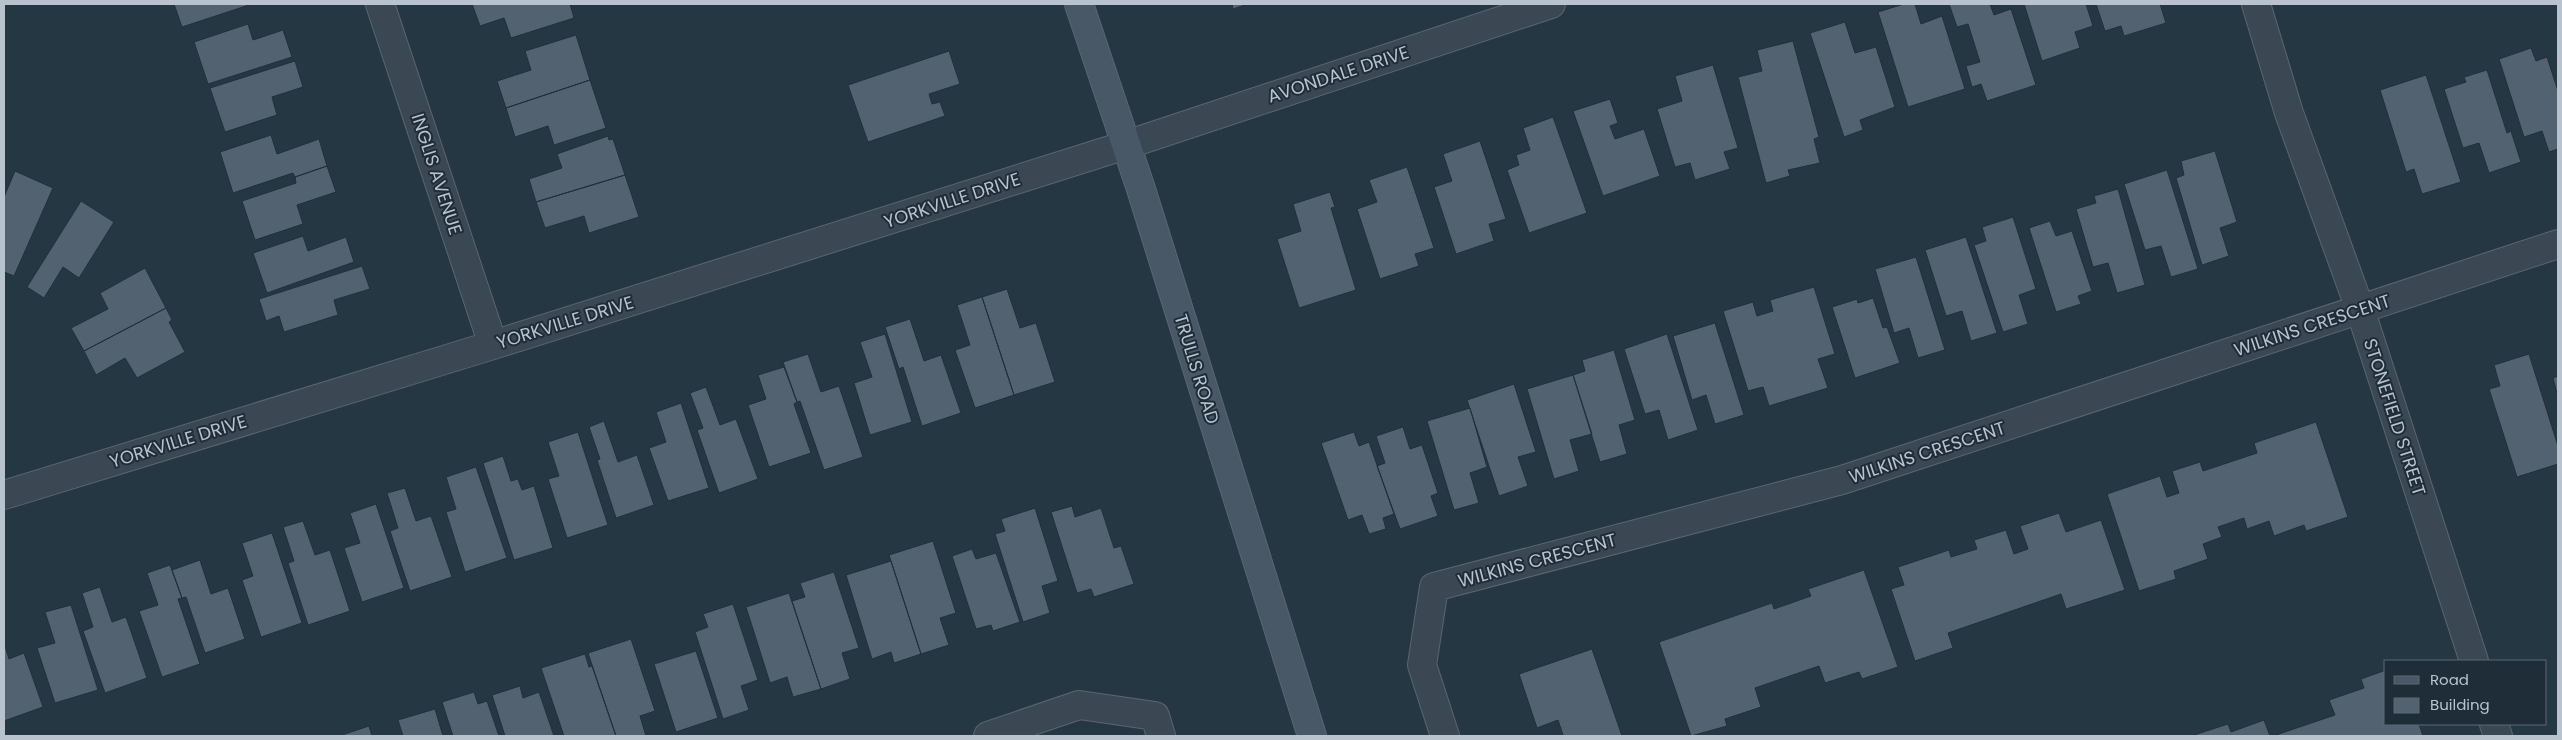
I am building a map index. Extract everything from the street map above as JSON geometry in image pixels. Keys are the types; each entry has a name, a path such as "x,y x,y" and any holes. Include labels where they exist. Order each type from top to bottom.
{"street":[{"name":"INGLIS AVENUE","path":"380,4 493,345"},
{"name":"TRULLS ROAD","path":"1079,4 1126,145 1312,736"},
{"name":"AVONDALE DRIVE","path":"1126,145 1551,4"},
{"name":"STONEFIELD STREET","path":"2256,4 2289,113 2360,309 2474,660"},
{"name":"YORKVILLE DRIVE","path":"4,495 493,345 1126,145"},
{"name":"WILKINS CRESCENT","path":"1444,736 1422,665 1434,587 1842,480 2558,244"},
{"path":"988,736 1080,705 1155,716 1161,736"}],"building":[{"path":"174,4 252,4 182,27"},
{"path":"472,4 570,4 574,18 511,38 504,18 480,26"},
{"path":"1232,4 1248,4 1233,9"},
{"path":"1904,4 1915,4 1921,24 1942,16 1965,89 1908,107 1878,12"},
{"path":"1949,4 1990,4 1994,15 2011,9 2036,85 1987,101 1981,84 1972,87 1966,66 1980,62 1968,24 1957,27"},
{"path":"2024,4 2086,4 2093,26 2075,32 2080,48 2042,61"},
{"path":"2096,4 2160,4 2166,23 2124,36 2121,26 2105,31"},
{"path":"1845,22 1855,53 1876,47 1895,107 1860,120 1863,130 1844,137 1810,33"},
{"path":"248,24 253,40 283,30 292,57 208,84 194,42"},
{"path":"576,35 590,80 506,108 497,81 531,70 525,51"},
{"path":"1793,41 1819,137 1814,139 1820,163 1788,170 1790,176 1766,183 1738,77 1762,71 1757,50"},
{"path":"2531,48 2536,61 2547,57 2558,91 2558,149 2549,152 2542,131 2524,137 2499,59"},
{"path":"949,51 960,84 929,94 932,104 940,102 945,116 868,142 848,85"},
{"path":"295,61 303,87 272,97 277,115 225,132 210,88"},
{"path":"1713,65 1738,148 1724,152 1730,169 1695,180 1690,163 1675,167 1657,109 1682,101 1675,76"},
{"path":"2487,70 2507,133 2511,131 2521,162 2489,173 2479,143 2463,148 2444,89 2466,82 2464,77"},
{"path":"2426,75 2461,182 2422,194 2414,169 2406,172 2380,90"},
{"path":"590,80 606,128 554,145 548,126 515,137 506,108"},
{"path":"1610,99 1618,123 1610,126 1615,139 1644,129 1660,176 1603,196 1573,111"},
{"path":"1553,117 1587,213 1529,233 1507,170 1519,165 1516,155 1530,150 1523,128"},
{"path":"271,135 277,154 319,139 327,166 295,177 293,173 233,193 220,152"},
{"path":"608,136 609,140 613,139 625,175 536,202 529,179 562,168 557,154"},
{"path":"1480,141 1506,219 1489,224 1494,241 1456,254 1434,187 1452,181 1443,154"},
{"path":"2215,151 2237,222 2220,228 2229,256 2202,265 2176,178 2184,175 2181,161"},
{"path":"327,166 336,192 297,205 303,224 255,240 242,201 296,183 295,177"},
{"path":"1407,167 1434,248 1415,254 1419,266 1380,279 1357,209 1377,202 1369,180"},
{"path":"2167,170 2198,269 2171,277 2161,246 2145,250 2124,184"},
{"path":"15,171 53,188 14,276 4,272 4,197"},
{"path":"625,175 639,217 589,233 584,216 545,228 536,202"},
{"path":"2118,189 2145,285 2117,293 2108,263 2093,267 2076,209 2096,203 2094,196"},
{"path":"1330,192 1335,207 1331,208 1356,290 1299,308 1277,239 1301,231 1293,204"},
{"path":"81,201 114,222 79,278 63,267 44,298 27,287"},
{"path":"2013,217 2036,289 2019,295 2028,324 2003,332 1974,245 1986,241 1982,227"},
{"path":"2050,221 2056,236 2072,231 2092,291 2078,296 2081,304 2056,312 2029,228"},
{"path":"303,236 308,251 346,237 354,262 267,293 253,253"},
{"path":"1966,237 1997,333 1971,341 1962,311 1946,316 1925,250"},
{"path":"1916,257 1945,350 1918,358 1909,328 1894,333 1875,269"},
{"path":"362,266 370,289 334,300 338,315 284,332 279,316 266,321 259,299"},
{"path":"145,268 166,308 84,351 71,328 108,309 100,293"},
{"path":"1814,287 1835,354 1818,359 1828,388 1769,406 1763,387 1748,391 1723,311 1753,302 1757,316 1773,311 1770,300"},
{"path":"1007,289 1020,328 1036,323 1055,382 1014,395 982,297"},
{"path":"982,297 1014,395 975,408 955,350 970,345 957,305"},
{"path":"1873,298 1883,328 1887,327 1900,363 1855,378 1832,307 1857,299 1858,303"},
{"path":"166,308 172,320 169,322 185,352 137,378 125,358 96,375 84,351"},
{"path":"910,319 924,361 941,355 961,413 922,426 903,367 899,369 885,327"},
{"path":"1715,323 1744,415 1715,424 1706,395 1692,400 1673,336"},
{"path":"885,334 912,422 870,435 854,383 872,377 860,342"},
{"path":"1667,334 1698,430 1668,440 1659,410 1645,414 1624,349"},
{"path":"1614,350 1635,420 1619,425 1627,454 1600,462 1573,375 1585,371 1582,360"},
{"path":"808,354 821,392 839,386 863,457 824,470 800,401 797,402 783,362"},
{"path":"2529,354 2558,446 2558,464 2517,477 2489,389 2500,386 2494,365"},
{"path":"784,367 797,402 794,404 811,453 769,467 748,405 766,399 758,375"},
{"path":"1573,375 1592,434 1570,440 1579,471 1554,479 1527,389"},
{"path":"2558,376 2558,397 2553,378"},
{"path":"1514,384 1536,452 1518,457 1528,486 1499,496 1467,400"},
{"path":"706,387 720,425 736,419 758,479 719,493 697,430 703,428 690,393"},
{"path":"681,403 709,488 668,501 649,448 666,442 656,412"},
{"path":"1470,408 1487,467 1470,473 1479,503 1454,510 1427,421"},
{"path":"604,421 618,462 637,455 654,505 616,518 597,460 600,459 589,427"},
{"path":"2316,422 2348,517 2306,531 2304,525 2274,536 2269,521 2247,529 2244,518 2218,527 2222,537 2203,544 2208,559 2174,571 2176,579 2139,591 2107,494 2160,476 2167,497 2179,493 2172,471 2200,462 2203,471 2257,453 2254,443"},
{"path":"1403,427 1410,449 1422,445 1438,493 1431,496 1438,516 1400,529 1377,466 1385,463 1376,436"},
{"path":"578,432 608,525 567,538 548,479 559,476 548,442"},
{"path":"1354,432 1359,446 1369,442 1394,514 1383,518 1386,529 1369,534 1362,515 1348,520 1321,443"},
{"path":"503,456 511,481 518,479 522,490 534,486 553,548 514,560 483,463"},
{"path":"476,467 507,558 465,572 446,512 456,509 446,477"},
{"path":"405,488 416,521 431,516 452,577 410,591 390,531 398,528 387,493"},
{"path":"376,504 404,588 362,602 344,548 360,543 350,513"},
{"path":"1072,506 1075,517 1101,508 1114,548 1121,546 1134,584 1094,597 1091,589 1077,593 1051,512"},
{"path":"1035,508 1058,581 1042,586 1050,613 1023,622 995,534 1005,531 1001,519"},
{"path":"2059,513 2066,532 2101,520 2125,590 2066,609 2061,594 1948,633 1953,648 1915,661 1891,589 1904,585 1898,567 1949,550 1951,557 1977,549 1974,540 2006,530 2014,554 2028,549 2020,526"},
{"path":"303,521 315,555 330,550 350,611 308,625 288,563 294,561 283,527"},
{"path":"272,533 302,623 261,637 242,580 253,576 242,543"},
{"path":"933,541 956,613 940,618 949,645 921,654 889,555"},
{"path":"972,549 976,559 996,553 1020,622 993,631 991,625 976,629 952,556"},
{"path":"200,560 211,594 228,588 245,639 205,653 186,597 182,598 172,570"},
{"path":"891,561 921,654 894,663 891,652 872,659 846,575"},
{"path":"170,565 182,598 178,599 200,664 162,677 139,611 158,605 147,573"},
{"path":"1864,570 1898,667 1862,679 1859,672 1825,683 1819,666 1755,688 1761,707 1725,719 1727,726 1691,736 1659,642 1772,603 1774,609 1811,596 1808,589"},
{"path":"834,572 859,648 842,653 850,679 821,689 792,601 805,597 800,583"},
{"path":"100,587 112,622 126,617 147,678 105,693 83,631 93,627 82,593"},
{"path":"789,593 821,689 793,697 787,677 770,683 746,607"},
{"path":"733,604 758,680 741,686 749,710 723,719 695,632 708,627 703,614"},
{"path":"71,605 98,690 55,703 37,648 55,643 45,612"},
{"path":"631,639 655,711 640,716 646,736 616,736 588,653"},
{"path":"4,643 9,659 24,653 43,707 4,721"},
{"path":"1592,649 1622,736 1560,736 1563,735 1558,720 1537,728 1519,674"},
{"path":"696,651 718,718 676,732 654,664"},
{"path":"585,654 589,667 592,666 616,736 564,736 541,668"},
{"path":"2384,671 2384,725 2419,725 2423,736 2273,736 2335,715 2329,700 2364,688 2361,679"},
{"path":"520,686 523,698 539,692 554,736 505,736 492,695"},
{"path":"474,692 478,704 487,701 499,736 453,736 442,702"},
{"path":"435,709 443,736 403,736 398,720"},
{"path":"2264,720 2270,736 2191,736 2228,724 2231,732"},
{"path":"369,726 372,736 342,736 342,735"}]}
